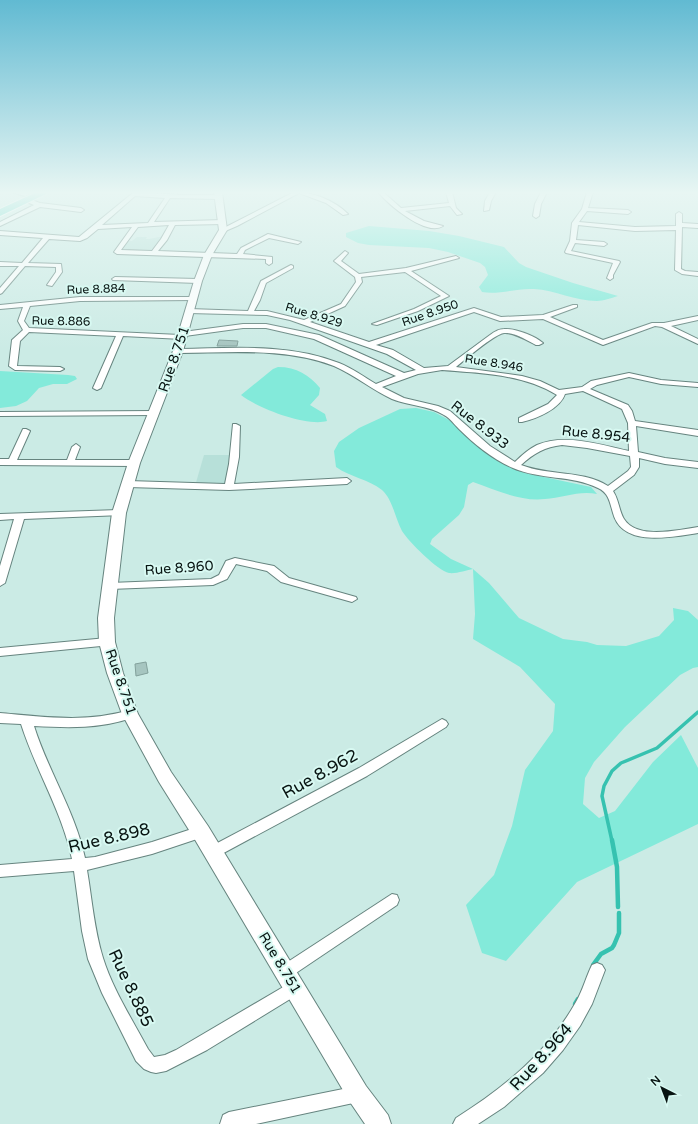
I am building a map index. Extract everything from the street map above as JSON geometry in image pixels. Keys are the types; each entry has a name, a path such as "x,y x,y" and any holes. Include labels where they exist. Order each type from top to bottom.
{"main road":[{"name":"Rue 8.751","path":"214,244 198,281 181,341 134,463 119,513 106,618 108,642 115,673 130,714 165,777 201,832 358,1094 379,1124"}],"street":[{"path":"0,292 41,244"},
{"path":"121,244 117,250 120,252 269,258 269,263"},
{"path":"155,253 154,252 160,244"},
{"path":"239,256 243,249 250,244"},
{"path":"571,244 568,252 617,262 610,275 610,278"},
{"path":"679,244 678,270 684,273 698,274"},
{"path":"305,322 343,304 359,282 358,276 337,260 345,253"},
{"path":"358,276 406,270 456,258"},
{"path":"0,264 60,265 59,272 50,285"},
{"path":"250,313 257,300 263,282 291,267"},
{"path":"375,324 416,310 446,296 406,270"},
{"path":"115,279 198,281"},
{"name":"Rue 8.884","path":"0,307 80,299 191,305"},
{"path":"27,304 21,321 27,330"},
{"name":"Rue 8.929","path":"191,305 229,314 267,313 305,322 400,357 424,371"},
{"path":"544,317 575,306"},
{"name":"Rue 8.950","path":"369,345 474,310 500,320 544,317 603,343 607,343 648,325 664,325 698,318"},
{"path":"664,325 698,342"},
{"path":"181,341 243,326 266,326 316,337 403,376"},
{"name":"Rue 8.886","path":"60,370 18,369 13,366 16,340 27,330 121,334 181,341"},
{"path":"450,368 464,356 501,332 508,331 539,343"},
{"path":"97,388 121,334"},
{"name":"Rue 8.933","path":"181,341 295,354 338,365 397,398 447,413 491,451 515,466 533,472 570,477 590,482 608,490"},
{"name":"Rue 8.946","path":"375,387 403,376 434,368 450,368 522,379 545,385 559,392"},
{"path":"522,420 555,403 561,396 559,392 584,389 594,384 629,375 662,382 698,385"},
{"path":"584,389 625,407 632,423"},
{"path":"2,417 154,412"},
{"name":"Rue 8.954","path":"515,466 538,448 555,443 568,442 634,454 632,423 698,433"},
{"path":"229,487 234,471 236,426"},
{"path":"12,462 26,431"},
{"path":"70,463 76,447"},
{"path":"698,465 665,461 634,454 635,467 631,473 608,490 614,498 620,521 627,529 634,533 665,535 698,530"},
{"path":"0,462 134,463"},
{"path":"128,484 229,487 294,482 347,481"},
{"path":"0,517 119,513"},
{"path":"0,583 20,516"},
{"name":"Rue 8.960","path":"110,586 213,582 223,578 230,563 235,561 270,568 285,580 352,599"},
{"path":"0,652 108,642"},
{"path":"0,718 93,723 118,719 130,714"},
{"name":"Rue 8.885","path":"26,720 44,769 60,798 72,832 81,864 92,945 103,978 142,1055 148,1063 157,1065 165,1064 295,988"},
{"name":"Rue 8.962","path":"213,852 362,772 442,724"},
{"name":"Rue 8.898","path":"0,871 95,863 201,832"},
{"path":"285,972 392,900"},
{"name":"Rue 8.964","path":"462,1124 502,1098 532,1072 557,1044 571,1026 582,1006 597,970"},
{"path":"226,1123 358,1094"}],"shaded area":[{"path":"124,244 157,244 152,251 123,250 121,248"},
{"path":"204,455 232,455 225,484 195,486"}],"green space":[{"path":"366,244 494,244 504,247 519,263 526,267 618,296 604,300 589,301 550,291 534,289 521,289 495,293 482,292 479,287 488,275 485,267 480,263 448,252 429,248"},
{"path":"278,367 297,370 316,383 320,388 319,395 310,405 325,414 327,421 318,422 295,419 270,411 241,395 273,369"},
{"path":"0,371 68,375 75,376 77,379 67,384 53,384 39,388 27,401 16,406 0,408"},
{"path":"416,408 434,412 451,421 496,459 525,473 591,487 597,494 584,493 545,499 527,499 509,495 473,482 468,485 464,507 459,515 432,539 430,544 451,559 473,569 452,573 444,571 424,555 405,536 389,499 382,490 371,483 336,467 334,451 339,442 359,428 400,409"},
{"path":"473,569 489,583 519,618 563,639 587,642 597,645 626,646 659,636 674,620 673,608 688,611 698,620 698,667 680,675 625,727 594,762 585,778 583,804 599,818 615,811 653,762 681,735 698,768 698,824 577,882 506,961 482,953 466,905 494,875 512,826 525,770 553,731 555,704 520,667 473,639 475,614"}],"building":[{"path":"219,340 238,341 237,346 217,346"},
{"path":"146,662 148,673 136,676 135,664"}],"waterway":[{"path":"612,841 602,796 604,786 612,771 621,763 657,748 698,712"},
{"path":"612,840 617,867 618,907"},
{"path":"593,965 601,954 612,948 614,945 619,933 619,913"},
{"path":"575,1004 578,999"}]}
